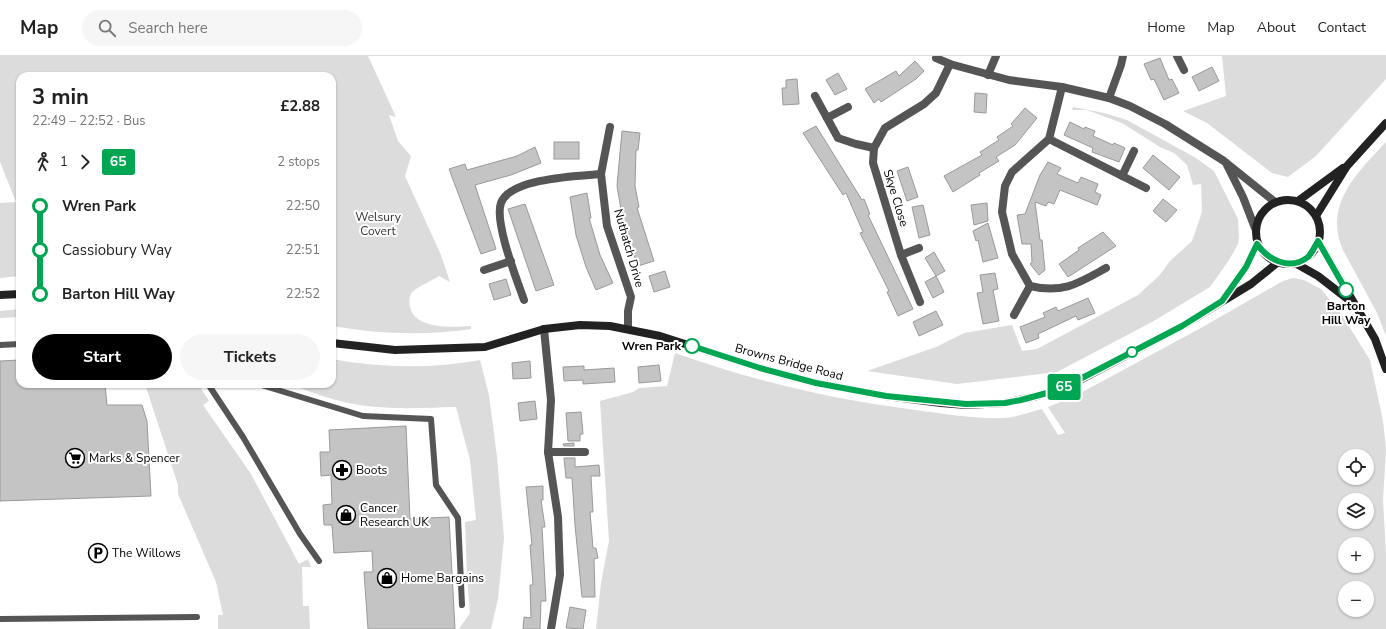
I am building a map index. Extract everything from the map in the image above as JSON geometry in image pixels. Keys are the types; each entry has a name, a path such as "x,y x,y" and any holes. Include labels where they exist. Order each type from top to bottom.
{"street":[{"path":"988,75 996,56"},
{"path":"1109,98 1123,56"},
{"path":"1177,56 1184,70"},
{"path":"936,58 950,64 988,75 1009,80 1062,87 1109,98 1130,106 1166,124 1224,161 1275,202"},
{"path":"815,96 838,138 874,148 885,128 924,104 936,93 950,64"},
{"path":"1062,87 1049,139 1012,172 1005,186 1002,212 1012,254 1030,286 1040,289 1066,289 1106,268"},
{"path":"828,118 848,107"},
{"path":"1316,216 1347,166 1386,123"},
{"name":"Nuthatch Drive","path":"610,127 601,174 607,226 631,297 628,328"},
{"path":"1049,139 1146,188"},
{"name":"Skye Close","path":"874,148 873,163 901,255 920,302"},
{"path":"1122,176 1134,151"},
{"path":"1224,161 1243,197 1255,228 1257,244 1264,254 1277,263 1295,263 1308,257 1318,241 1319,229 1316,216 1308,207 1298,201 1286,200 1275,202 1261,213 1255,228"},
{"path":"1298,201 1347,166"},
{"path":"524,300 511,261 499,214 501,202 512,191 534,182 557,178 601,174"},
{"path":"1318,241 1375,339 1386,369"},
{"name":"Browns Bridge Road","path":"1222,301 1246,267 1257,244"},
{"path":"901,255 919,248"},
{"path":"484,270 511,261"},
{"name":"Browns Bridge Road","path":"336,343 395,350 485,347 544,329 580,325 628,328 660,336 745,364 816,383 909,399 966,404 990,404 1021,400 1058,390 1182,326 1251,284 1277,263"},
{"path":"1295,263 1318,276 1353,302"},
{"path":"1014,315 1030,286"},
{"path":"0,295 16,294"},
{"path":"544,329 551,400 548,452 558,517 560,574 551,629"},
{"path":"548,452 585,452"}],"lane":[{"path":"0,345 16,344"},
{"path":"211,388 243,437 300,534 319,561"},
{"path":"271,388 363,416 431,419 436,485 458,518 462,605"},
{"path":"0,619 197,617"}],"green space":[{"name":"Welsury Covert","path":"0,56 368,56 396,117 389,115 398,141 411,156 405,176 441,255 450,282 439,276 418,288 411,294 410,307 413,314 419,320 427,323 436,326 471,326 471,329 436,333 401,333 367,331 336,327 336,72 16,72 16,202 0,162"},
{"path":"1222,56 1386,56 1386,79 1316,156 1288,177 1272,173 1207,123 1183,111 1226,96"},
{"path":"1073,107 1104,113 1127,120 1196,158 1214,171 1238,219 1239,237 1238,244 1229,260 1210,287 1152,322 1057,372 957,384 867,371 936,347 964,333 1012,325 1022,351 1037,349 1138,295 1159,276 1170,261 1192,241 1202,212 1201,184 1193,185 1187,165 1174,153 1160,147 1122,123 1087,110 1072,110"},
{"path":"1386,142 1386,336 1377,313 1343,250 1338,234 1337,218 1340,204 1354,178"},
{"path":"16,202 16,276 0,278 0,203"},
{"path":"1293,278 1304,280 1321,289 1342,315 1370,360 1383,421 1386,449 1383,500 1386,553 1386,629 596,629 601,583 609,541 600,401 633,392 639,388 667,386 675,353 764,381 825,395 885,406 982,418 1014,417 1042,409 1058,435 1065,433 1048,407 1073,397 1199,329 1283,281"},
{"path":"16,309 16,317 0,318 0,311"},
{"path":"336,360 387,366 443,365 480,360 489,395 497,457 504,538 498,599 491,629 459,629 470,613 465,522 476,520 470,460 456,407 396,408 366,406 351,404 301,388 336,388"},
{"path":"146,388 201,388 209,401 203,405 251,474 299,564 308,559 311,567 302,567 303,606 309,606 310,629 218,629 218,615 223,615 216,582 178,494 178,485"}],"building":[{"path":"1160,58 1169,80 1172,79 1179,93 1164,100 1154,79 1151,80 1144,64"},
{"path":"915,61 924,71 916,79 881,102 879,99 874,103 865,89 896,71 899,76"},
{"path":"1212,67 1219,81 1199,91 1192,77"},
{"path":"838,73 847,89 835,95 826,80"},
{"path":"797,79 799,104 783,105 782,88 786,88 786,80"},
{"path":"975,93 987,94 986,113 974,112"},
{"path":"1025,108 1037,118 1015,145 996,157 999,161 979,173 980,175 953,192 944,176 982,155 980,152 999,140 997,137 1013,126 1011,124"},
{"path":"1070,122 1084,129 1085,127 1095,131 1093,136 1113,145 1114,143 1125,148 1119,162 1092,152 1093,148 1064,135"},
{"path":"816,126 862,200 864,199 870,214 868,215 913,309 898,316 887,292 889,291 860,233 863,232 846,193 843,195 803,133"},
{"path":"622,131 640,133 638,150 636,150 635,186 639,207 637,208 654,261 638,266 624,227 617,186"},
{"path":"554,142 579,142 579,159 554,159"},
{"path":"535,147 541,163 511,175 475,185 496,249 481,254 449,169 465,164 467,170 517,156"},
{"path":"1153,155 1180,177 1169,190 1143,168"},
{"path":"1048,162 1061,168 1057,174 1078,183 1081,177 1098,184 1095,192 1101,195 1097,205 1060,190 1054,204 1048,202 1046,206 1035,202 1040,240 1042,240 1045,270 1039,275 1030,264 1032,262 1031,244 1022,244 1017,215 1025,214 1040,175"},
{"path":"908,167 918,197 907,201 897,171"},
{"path":"587,193 591,218 589,218 600,255 613,283 596,290 586,267 576,235 570,197"},
{"path":"1163,199 1177,210 1166,222 1153,211"},
{"path":"987,203 988,221 974,225 971,205"},
{"path":"525,204 554,285 536,291 508,209"},
{"path":"923,205 930,235 919,238 912,207"},
{"path":"988,223 998,258 983,262 978,240 976,241 973,231"},
{"path":"1103,232 1116,246 1068,277 1059,264 1079,250 1078,248"},
{"path":"934,252 945,271 936,276 925,258"},
{"path":"665,271 670,287 654,292 649,276"},
{"path":"995,273 998,289 993,290 999,321 983,324 977,293 983,292 980,275"},
{"path":"936,276 944,292 933,298 925,282"},
{"path":"506,279 511,295 494,300 489,284"},
{"path":"1088,298 1095,313 1078,320 1076,316 1038,334 1039,338 1026,343 1020,327 1045,317 1043,313 1056,307 1058,311"},
{"path":"936,311 943,325 919,336 913,322"},
{"name":"Marks & Spencer","path":"16,360 16,388 105,388 107,405 142,405 147,421 151,496 0,501 0,361"},
{"path":"530,361 531,378 513,379 512,363"},
{"path":"659,365 661,381 639,383 638,367"},
{"path":"584,366 584,370 614,368 615,382 583,384 583,380 564,381 563,367"},
{"path":"535,401 537,419 520,421 518,403"},
{"path":"581,412 583,434 580,434 580,441 568,441 566,413"},
{"path":"406,426 410,519 449,517 455,629 368,629 364,572 373,572 372,551 334,553 332,525 324,525 323,505 332,504 331,475 321,476 320,452 330,452 329,430"},
{"path":"574,443 574,446 564,446 563,444"},
{"path":"564,458 575,458 575,467 599,465 600,476 591,476 593,512 590,512 593,548 596,548 598,558 594,559 595,597 582,597 572,478 566,478"},
{"path":"543,486 543,500 541,500 545,527 542,527 546,601 541,601 540,629 523,629 524,617 531,618 530,585 533,585 530,545 532,545 526,487"},
{"path":"570,607 586,610 583,629 566,628"}],"bus line":[{"name":"65","path":"692,346 745,364 788,376 863,392 942,403 1005,403 1058,390 1182,326 1222,301 1246,267 1257,244 1264,254 1277,263 1295,263 1308,257 1318,241 1346,290"}],"place":[{"name":"Barton Hill Way","path":"1346,290"},
{"name":"Wren Park","path":"692,346"},
{"name":"Marks & Spencer","path":"75,458"},
{"name":"Boots","path":"342,470"},
{"name":"Cancer Research UK","path":"346,515"},
{"name":"The Willows","path":"98,553"},
{"name":"Home Bargains","path":"387,578"}]}
